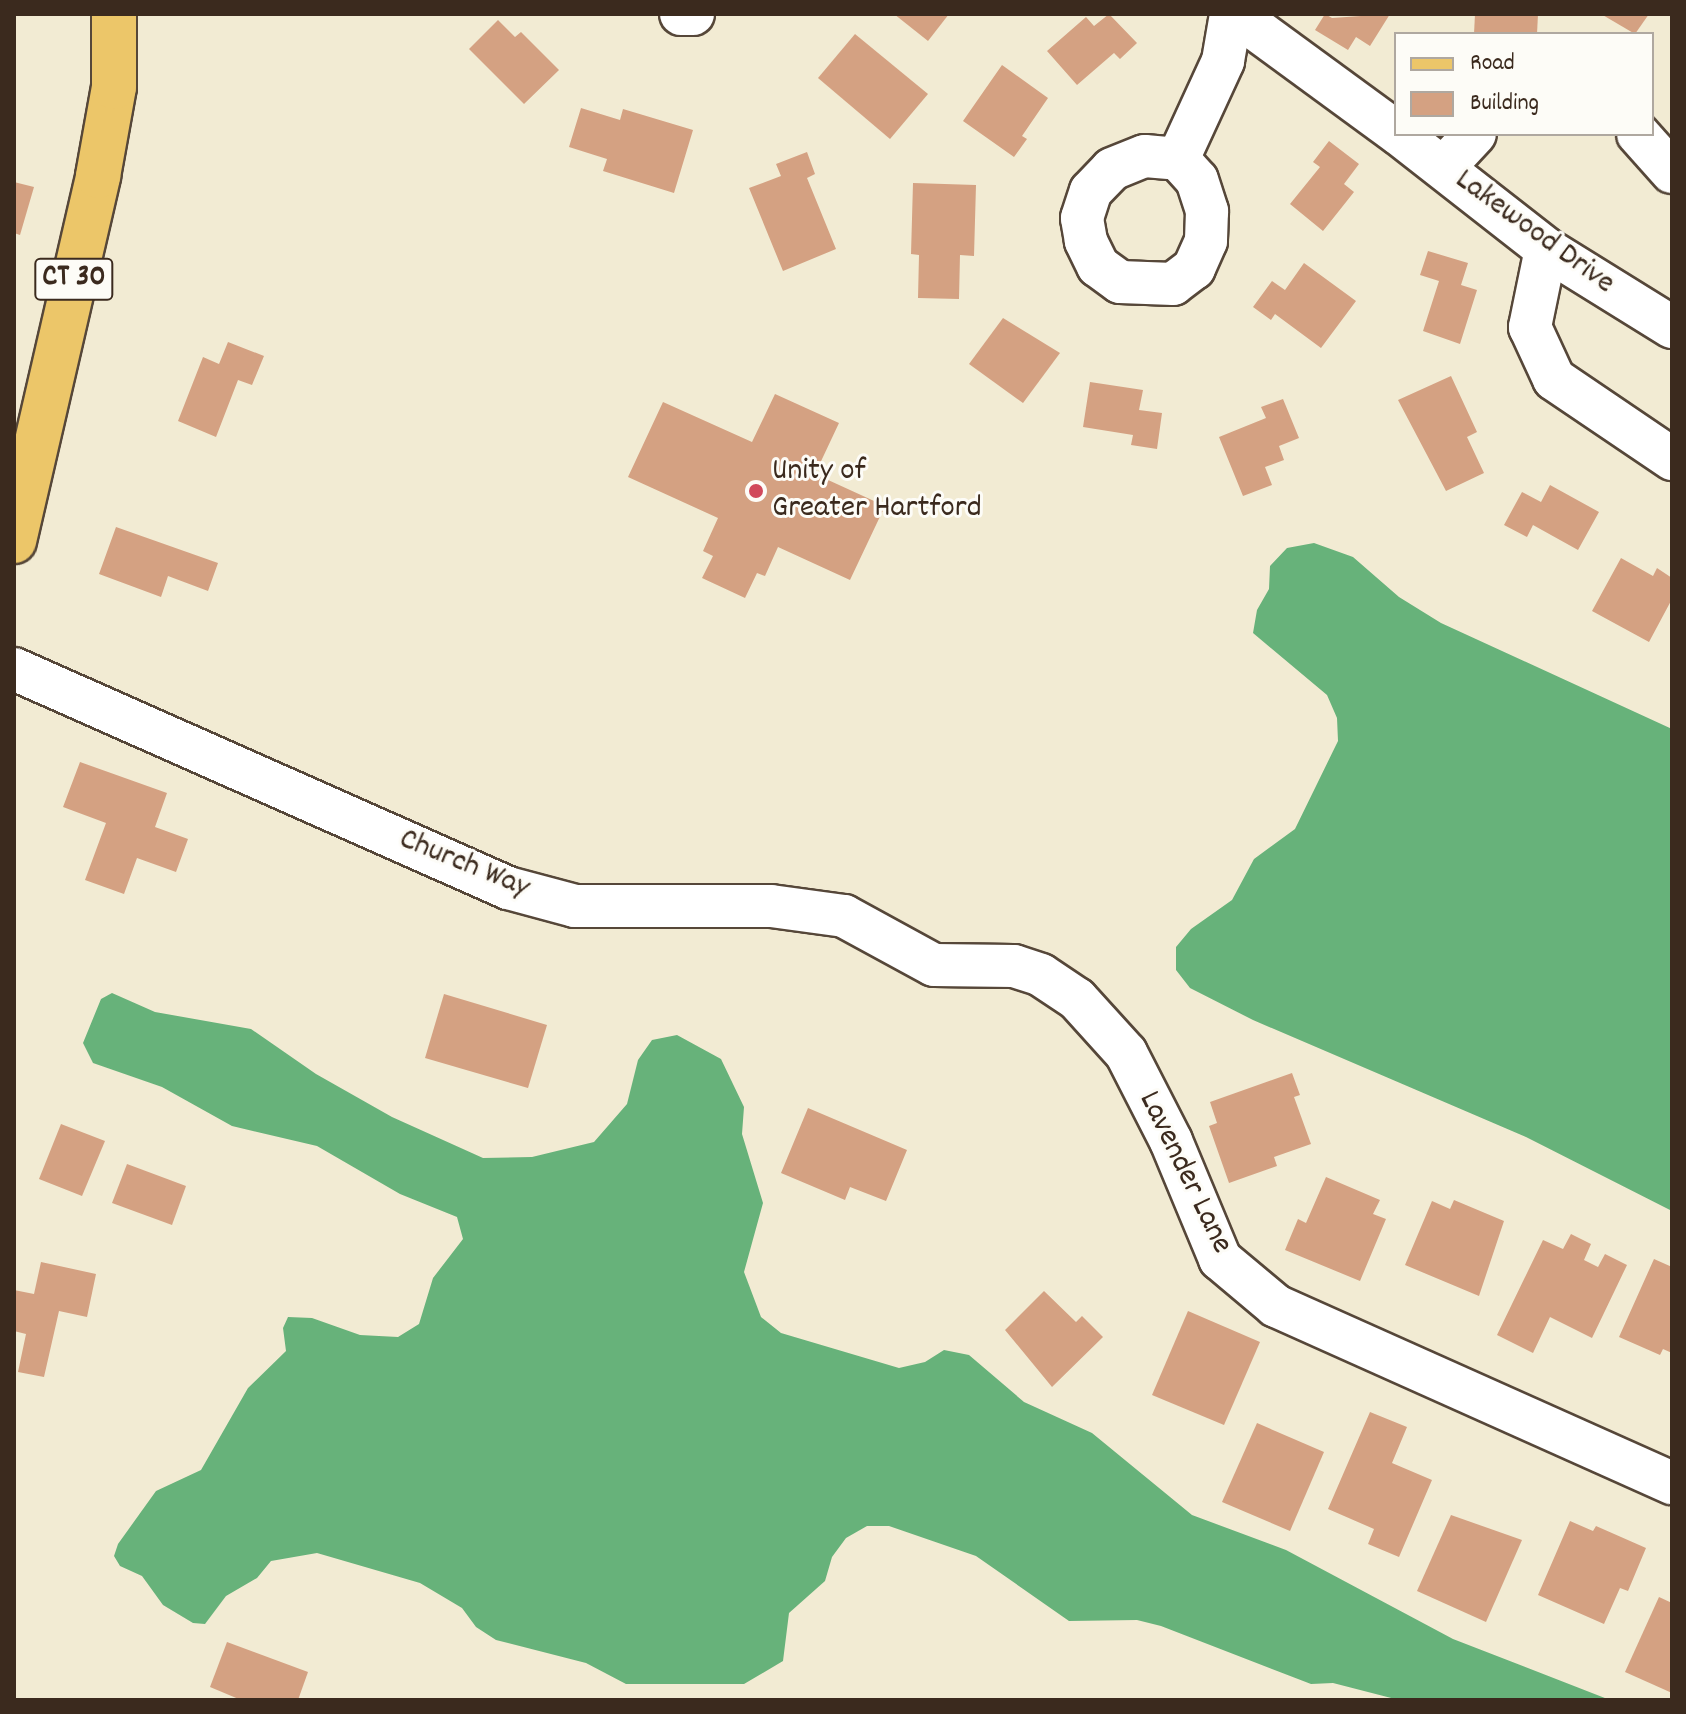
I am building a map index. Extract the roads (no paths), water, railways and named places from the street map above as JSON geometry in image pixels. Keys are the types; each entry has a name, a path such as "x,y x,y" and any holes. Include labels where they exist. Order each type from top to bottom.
{"main road":[{"name":"CT 30","path":"14,541 98,176 114,87 114,14"}],"street":[{"path":"681,14 693,14"},
{"path":"1178,159 1223,61 1233,14"},
{"name":"Lakewood Drive","path":"1233,14 1394,130"},
{"name":"Lakewood Drive","path":"1402,136 1546,249 1672,327"},
{"path":"1444,167 1473,136"},
{"path":"1640,136 1672,172"},
{"path":"1546,249 1530,327 1554,379 1672,459"},
{"name":"Church Way","path":"14,669 508,888 575,906 771,906 844,916 934,965"},
{"name":"Lavender Lane","path":"934,965 1014,966 1041,975 1077,999 1126,1053 1171,1141 1220,1259 1276,1306 1672,1483"}],"place":[{"name":"Unity of Greater Hartford","path":"756,491"}]}
